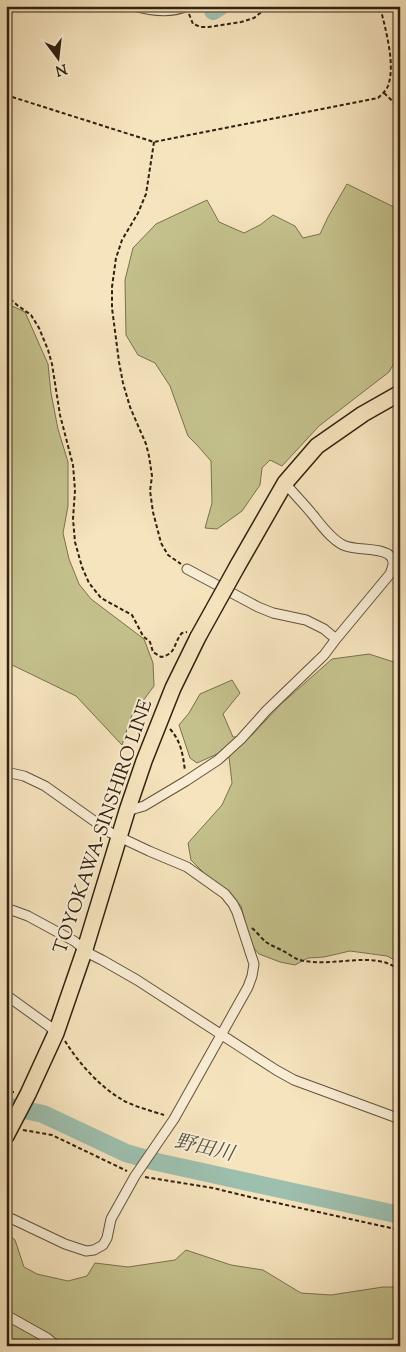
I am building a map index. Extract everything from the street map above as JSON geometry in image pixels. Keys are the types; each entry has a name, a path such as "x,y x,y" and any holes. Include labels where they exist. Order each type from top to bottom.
{"main road":[{"name":"TOYOKAWA-SINSHIRO LINE","path":"10,1129 56,1033 120,838 127,810 158,723 198,637 285,483 318,446 363,414 400,392"}],"street":[{"path":"134,6 143,9 163,10 188,7"},
{"path":"127,810 144,806 218,760 324,655 390,574 396,557 377,551 351,549 340,544 285,483"},
{"path":"187,569 258,607 306,620 324,629 336,639"},
{"path":"6,772 24,776 45,786 111,833 187,867 225,894 233,904 240,920 254,964 252,976 222,1034 174,1119 136,1174 111,1219 107,1238 103,1245 94,1250 86,1251 65,1244 6,1216"},
{"path":"6,908 28,916 74,941 92,955 137,980 294,1080 400,1119"},
{"path":"6,995 56,1033"},
{"path":"6,1315 47,1338 57,1346"}],"path":[{"path":"188,7 193,24 209,27 242,22 254,18 269,6"},
{"path":"6,95 154,142 378,98 384,93 388,85 391,61 380,6"},
{"path":"384,93 400,108"},
{"path":"154,142 146,194 138,213 122,240 116,258 112,287 112,308 123,383 149,456 152,476 150,491 161,543 168,555 187,569"},
{"path":"6,287 10,298 31,315 35,321 52,364 60,415 73,465 75,490 73,519 76,542 82,567 89,583 100,598 132,615 143,636 150,642 154,652 161,657 168,656 173,651 178,637 182,633 188,632 198,637"},
{"path":"158,723 169,728 178,737 183,755 186,781"},
{"path":"240,920 249,925 266,942 298,959 320,962 378,960 394,965 400,971"},
{"path":"56,1033 64,1039 76,1059 122,1100 174,1119"},
{"path":"10,1129 33,1130 52,1135 136,1174 213,1188 400,1230"}],"shaded area":[{"path":"347,184 400,210 400,353 389,372 319,426 282,466 270,460 262,468 260,485 242,511 217,529 205,528 212,503 211,461 188,436 170,386 155,363 138,355 126,335 125,280 133,248 156,224 207,200 219,222 244,233 260,225 273,215 295,226 303,238 320,234"},
{"path":"6,303 25,312 48,364 58,429 68,462 68,506 63,533 69,559 79,584 91,599 144,639 153,663 154,686 131,717 122,745 76,696 6,662"},
{"path":"369,654 400,664 400,963 387,956 350,951 324,957 308,958 295,965 280,962 259,954 251,945 241,906 191,860 188,843 222,805 232,783 229,757 217,754 197,763 190,758 179,725 189,713 200,694 232,680 240,693 223,714 233,737 251,736 281,704 332,659"},
{"path":"6,1231 15,1240 24,1267 37,1274 68,1281 87,1276 95,1263 128,1267 175,1260 186,1250 231,1265 263,1270 301,1293 331,1295 383,1287 400,1287 400,1346 6,1346"}],"waterway":[{"path":"213,11 221,6"},
{"name":"野田川","path":"6,1106 43,1114 126,1153 157,1162 400,1215"}]}
